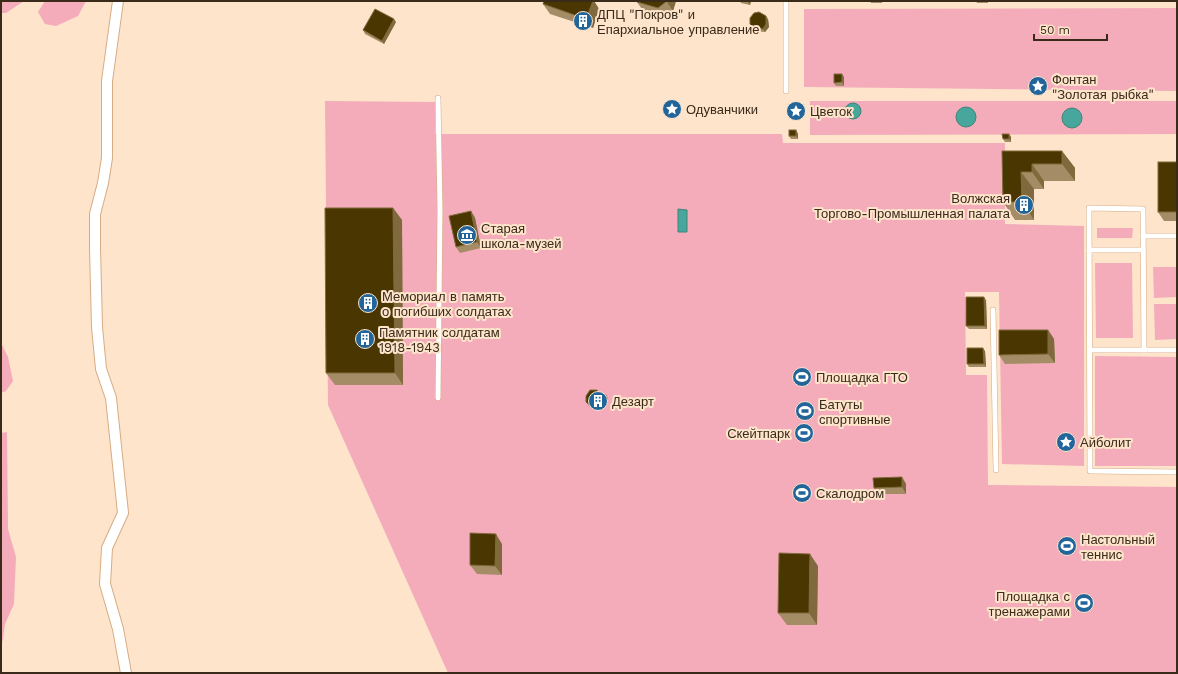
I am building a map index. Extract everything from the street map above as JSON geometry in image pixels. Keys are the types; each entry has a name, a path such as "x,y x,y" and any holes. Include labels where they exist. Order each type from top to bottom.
{"street":[{"path":"118,1 107,81 107,158 103,183 95,214 95,248 97,327 101,369 111,398 123,513 107,548 105,584 118,629 126,673"}],"lane":[{"path":"786,1 786,91"},
{"path":"438,98 440,210 438,398"},
{"path":"1144,350 1143,209 1089,208 1090,471 1177,472"},
{"path":"1143,236 1177,236"},
{"path":"1089,250 1143,250"},
{"path":"993,310 996,470"},
{"path":"1090,350 1177,350"}],"shaded area":[{"path":"1,1 24,1 6,13 1,13"},
{"path":"45,1 86,1 78,16 56,26 45,24 38,12"},
{"path":"1177,8 1177,91 804,87 804,9"},
{"path":"325,101 435,102 435,134 782,134 783,143 1005,143 1005,224 1084,226 1084,466 1002,464 999,292 965,292 966,375 987,375 988,485 1177,487 1177,673 448,673 328,405"},
{"path":"810,101 1177,101 1177,134 810,135"},
{"path":"1097,228 1133,228 1132,238 1097,238"},
{"path":"1095,263 1132,263 1133,338 1096,338"},
{"path":"1153,267 1177,267 1177,297 1154,298"},
{"path":"1154,304 1177,304 1177,339 1155,340"},
{"path":"1,343 8,357 13,381 6,391 1,393"},
{"path":"1095,356 1177,357 1177,466 1095,466"},
{"path":"7,432 8,529 16,557 14,604 5,624 1,651 1,433"}],"water":[{"path":"853,103 859,105 861,111 859,117 853,119 847,117 845,111 847,105"},
{"path":"966,107 973,110 976,117 973,124 966,127 959,124 956,117 959,110"},
{"path":"1072,108 1079,111 1082,118 1079,125 1072,128 1065,125 1062,118 1065,111"},
{"path":"678,209 687,210 687,232 678,232"}],"building":[{"path":"544,1 593,1 586,19 543,4"},
{"path":"667,1 658,8 637,2"},
{"path":"375,9 394,19 382,41 363,30"},
{"path":"759,12 766,16 766,24 763,29 754,28 750,24 750,18 754,13"},
{"path":"834,74 842,74 842,82 834,83"},
{"path":"789,130 796,130 796,136 789,136"},
{"path":"1002,134 1009,134 1009,139 1003,139"},
{"path":"1002,151 1062,151 1062,164 1032,164 1032,172 1021,172 1022,202 1003,202"},
{"path":"1158,162 1177,162 1177,212 1158,212"},
{"name":"Мемориал в память о погибших солдатах","path":"325,208 393,208 395,373 326,373"},
{"name":"Старая школа-музей","path":"471,211 477,242 456,247 449,216"},
{"path":"966,297 984,297 985,326 966,326"},
{"path":"999,330 1048,330 1048,354 999,355"},
{"path":"967,348 983,348 984,364 967,364"},
{"name":"Дезарт","path":"590,390 597,390 603,396 606,395 606,400 603,400 601,406 592,407 586,402 586,396"},
{"path":"902,477 902,487 874,488 873,478"},
{"path":"470,533 496,534 495,566 470,565"},
{"path":"779,553 810,554 809,613 778,613"}],"place":[{"name":"ДПЦ \"Покров\" и Епархиальное управление","path":"583,21"},
{"name":"Фонтан \"Золотая рыбка\"","path":"1038,86"},
{"name":"Одуванчики","path":"672,109"},
{"name":"Цветок","path":"796,111"},
{"name":"Волжская Торгово-Промышленная палата","path":"1024,205"},
{"name":"Старая школа-музей","path":"467,235"},
{"name":"Мемориал в память о погибших солдатах","path":"368,303"},
{"name":"Памятник солдатам 1918-1943","path":"365,339"},
{"name":"Площадка ГТО","path":"802,377"},
{"name":"Дезарт","path":"598,401"},
{"name":"Батуты спортивные","path":"805,411"},
{"name":"Скейтпарк","path":"804,433"},
{"name":"Айболит","path":"1066,442"},
{"name":"Скалодром","path":"802,493"},
{"name":"Настольный теннис","path":"1067,546"},
{"name":"Площадка с тренажерами","path":"1084,603"}]}
